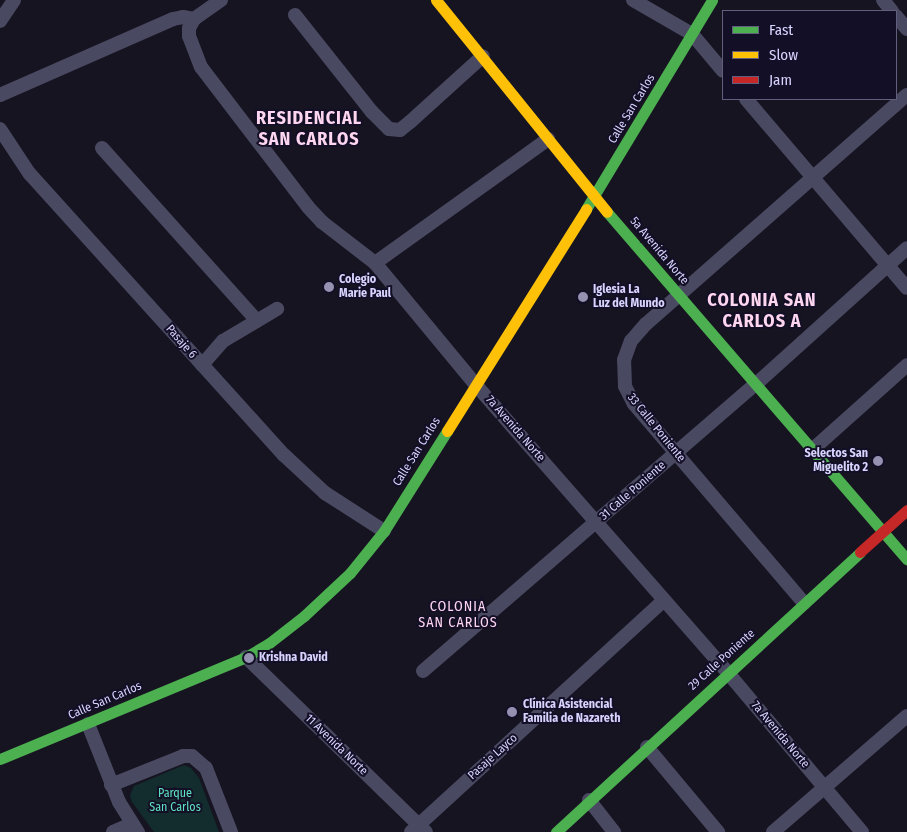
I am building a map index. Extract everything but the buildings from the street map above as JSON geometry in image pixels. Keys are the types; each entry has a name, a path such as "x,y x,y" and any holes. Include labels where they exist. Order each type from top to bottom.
{"street":[{"path":"0,21 14,0"},
{"path":"0,95 173,19 183,17 194,19 221,0"},
{"name":"5a Avenida Norte","path":"436,0 483,56 594,197 907,560"},
{"path":"633,0 692,34 722,70"},
{"name":"Calle San Carlos","path":"0,759 246,657 268,644 304,616 350,573 384,531 594,197 712,0"},
{"path":"883,0 891,10"},
{"path":"295,16 372,112 389,129 400,130 483,56"},
{"path":"897,17 907,29"},
{"name":"7a Avenida Norte","path":"194,19 189,28 189,36 201,67 308,207 322,222 375,263 476,385 663,601 728,673 862,832"},
{"name":"33 Calle Poniente","path":"804,603 629,398 623,375 624,360 631,341 646,324 907,95"},
{"path":"747,100 907,288"},
{"name":"Pasaje 6","path":"0,129 29,173 298,469 325,493 384,531"},
{"path":"375,263 548,139"},
{"path":"102,148 257,321"},
{"name":"31 Calle Poniente","path":"423,671 676,454 907,248"},
{"path":"202,365 223,341 277,309"},
{"path":"812,450 907,365"},
{"name":"29 Calle Poniente","path":"556,832 907,510"},
{"name":"Pasaje Layco","path":"419,830 663,601"},
{"name":"11 Avenida Norte","path":"246,657 419,830"},
{"path":"773,832 907,716"},
{"path":"88,724 111,785 135,828 114,832"},
{"path":"647,747 718,832"},
{"path":"111,785 183,756 192,756 201,761 206,768 231,832"},
{"path":"589,800 614,832"}],"green space":[{"name":"Parque San Carlos","path":"184,765 191,768 199,778 219,832 154,832 132,802 130,795 134,786"}],"traffic: fast":[{"path":"586,209 712,0"},
{"path":"607,212 907,560"},
{"path":"0,759 246,657 268,644 304,616 350,573 384,531 447,431"},
{"path":"556,832 860,552"}],"traffic: slow":[{"path":"436,0 607,212"},
{"path":"447,431 586,209"}],"traffic: jam":[{"path":"860,552 907,510"}],"place":[{"name":"Colegio Marie Paul","path":"329,287"},
{"name":"Iglesia La Luz del Mundo","path":"583,297"},
{"name":"Selectos San Miguelito 2","path":"878,461"},
{"name":"Krishna David","path":"249,658"},
{"name":"Clínica Asistencial Familia de Nazareth","path":"512,712"}],"district":[{"name":"RESIDENCIAL SAN CARLOS","path":"309,129"},
{"name":"COLONIA SAN CARLOS A","path":"762,311"},
{"name":"COLONIA SAN CARLOS","path":"458,616"}]}
